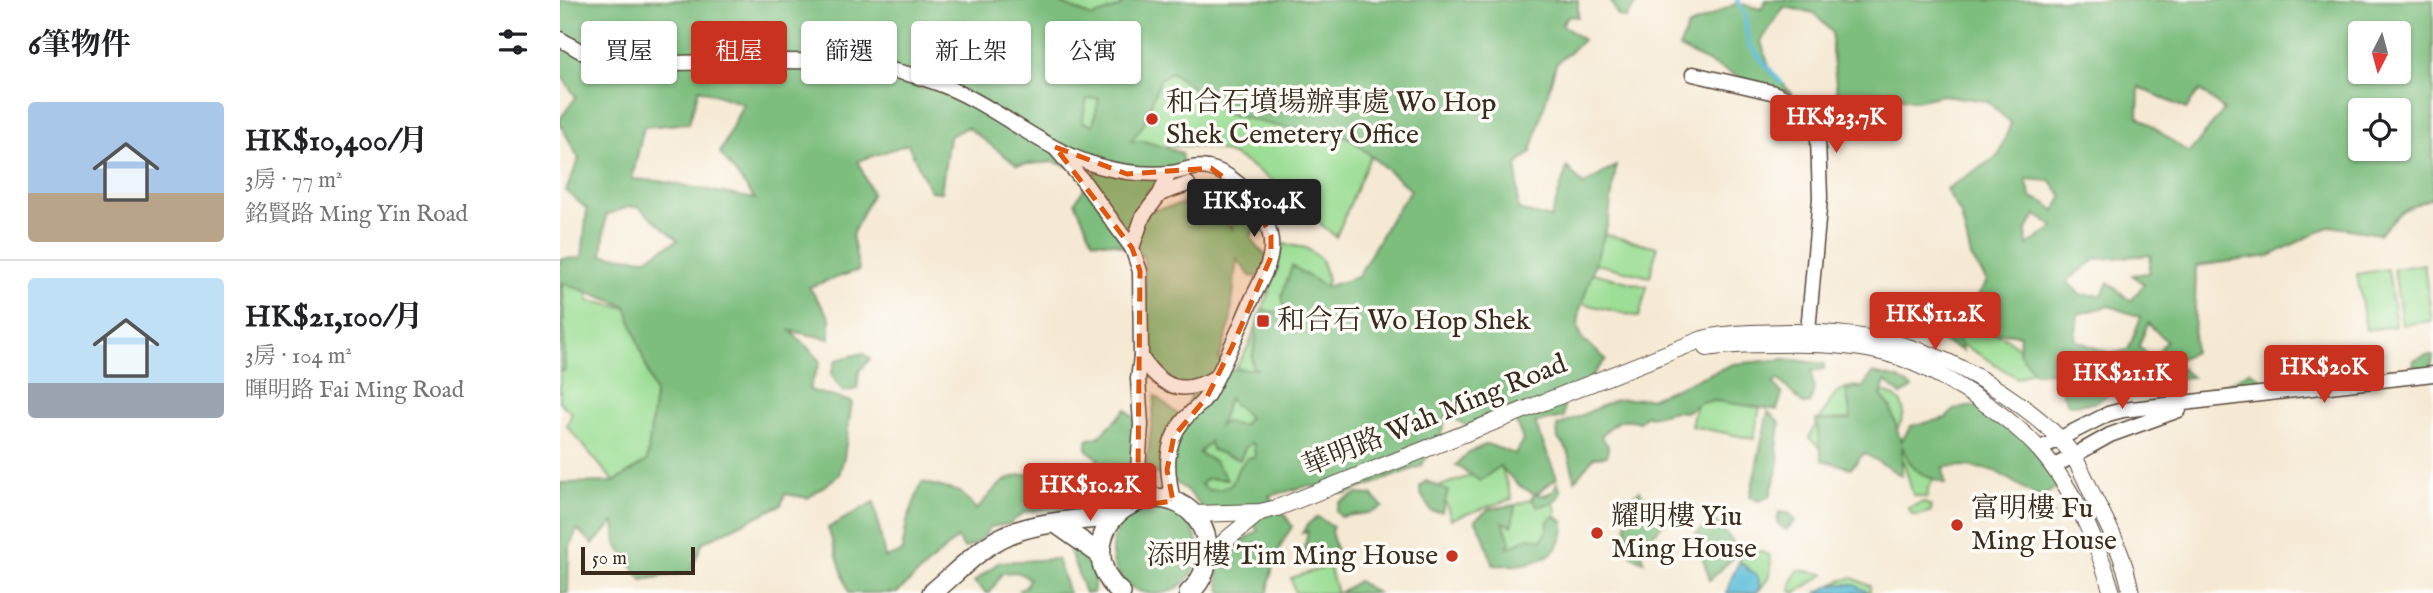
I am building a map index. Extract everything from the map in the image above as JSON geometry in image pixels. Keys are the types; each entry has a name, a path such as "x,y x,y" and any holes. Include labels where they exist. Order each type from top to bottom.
{"main road":[{"path":"932,593 1000,538 1027,528 1119,512 1136,502 1148,500 1174,501 1193,514 1205,533 1208,543 1205,569 1189,593"},
{"path":"1115,591 1103,566 1101,555 1105,530 1119,512"},
{"path":"1057,524 1101,555"}],"street":[{"path":"560,40 582,52 615,62 827,61 903,72 969,97 1055,148 1096,165 1128,174 1169,173 1202,167 1222,173 1235,182 1263,215 1271,236 1271,257 1207,397 1183,421 1171,443 1167,470 1174,501"},
{"path":"1693,74 1771,92 1788,99 1813,121 1818,138 1819,198 1808,338"},
{"path":"1055,148 1084,181 1132,248 1140,271 1141,357 1138,379 1141,425 1138,470 1119,512"},
{"path":"1132,248 1143,216 1160,194 1169,173"},
{"path":"1160,194 1188,184"},
{"name":"華明路 Wah Ming Road","path":"1808,338 1883,352 1931,370 2001,416 2039,449 2053,467 2090,532 2104,563 2112,593"},
{"name":"華明路 Wah Ming Road","path":"1193,514 1260,512 1277,508 1630,367 1689,351 1724,345 1808,338 1886,341 1934,354 1972,373 2029,411 2059,438 2072,456 2116,537 2131,593"},
{"path":"1141,357 1152,375 1176,387 1199,386 1216,377"},
{"path":"2039,449 2108,414 2123,410 2433,374"},
{"path":"2053,467 2110,435 2211,400"},
{"name":"華明路 Wah Ming Road","path":"1205,569 1226,540 1260,512"},
{"path":"1205,569 1207,593"}],"highlighted area":[{"path":"1055,147 1127,174 1211,168 1251,198 1271,236 1271,257 1232,347 1207,397 1174,436 1167,470 1173,501 1124,508 1138,470 1140,271 1132,248"}],"green space":[{"path":"560,0 1444,0 1432,11 1336,237 1253,167 1225,152 1204,147 1139,148 889,84 897,84 897,21 801,21 801,62 787,58 787,21 691,21 691,33 677,30 677,21 642,21"},
{"path":"560,0 1054,0 1092,17 1117,8 1128,0 1578,0 1578,17 1568,16 1562,24 1583,40 1556,64 1531,152 1517,165 1518,210 1551,218 1567,167 1583,185 1616,166 1608,223 1580,310 1578,326 1582,339 1606,359 1584,385 1564,393 1564,417 1535,423 1557,478 1536,494 1546,496 1554,490 1557,483 1561,491 1552,503 1538,506 1531,499 1535,494 1518,485 1500,466 1480,481 1456,465 1469,452 1487,444 1515,454 1523,440 1512,412 1473,430 1447,414 1440,437 1421,466 1346,494 1308,486 1269,496 1292,527 1276,558 1268,593 1222,593 1218,571 1225,555 1258,531 1248,516 1204,511 1179,485 1146,470 1155,396 1181,417 1194,389 1161,381 1147,354 1144,257 1115,243 1093,241 1075,202 1105,157 1095,153 1084,171 1053,162 1017,165 967,127 949,137 941,192 930,191 908,144 858,161 872,194 852,235 859,270 809,287 830,318 830,339 791,331 820,362 809,390 852,402 839,475 808,498 785,494 781,505 703,542 690,572 642,580 616,544 614,522 593,544 577,529 569,549 568,593 560,593 560,483 614,482 647,461 655,394 626,306 563,283 565,370 560,372 560,259 582,258 587,209 566,191 579,159 560,119 576,97 560,74","holes":["1171,72 1227,113 1276,126 1333,133 1350,138 1411,190 1389,221 1358,277 1326,287 1292,266 1282,295 1285,313 1262,310 1257,321 1252,366 1257,369 1231,369 1219,359 1230,324 1237,259 1250,276 1270,278 1272,260 1251,238 1256,220 1243,198 1226,188 1207,186 1229,204 1232,229 1204,200 1147,211 1147,192 1182,172 1182,153 1144,141 1131,141 1144,124 1160,79","699,89 743,104 720,153 755,199 659,181 632,179 644,127 689,123","1272,94 1271,114 1253,111 1253,103","1099,98 1093,125 1082,122 1087,99","628,207 639,207 678,240 645,259 602,255 606,215","1229,398 1249,418 1241,426 1225,422 1219,426","1210,442 1212,450 1240,460 1245,448 1251,443 1254,445 1255,458 1248,457 1238,469 1232,484 1221,489 1208,490 1201,484 1206,479 1227,479 1215,462 1199,453"]},
{"path":"1610,0 1638,0 1626,18 1618,16"},
{"path":"1766,0 2433,0 2433,197 2402,211 2379,234 2330,226 2270,256 2196,266 2194,352 2173,362 2192,377 2144,382 2120,388 2094,403 2069,405 2052,372 2035,373 2019,353 2020,335 1954,328 1963,351 1929,335 1933,323 1970,308 1987,281 1971,257 1961,215 1946,189 1998,156 2011,123 1987,101 1942,95 1917,101 1887,95 1875,130 1865,137 1841,124 1832,32 1814,13 1784,7 1761,41 1770,69 1791,93 1739,77 1679,48 1688,27 1737,3 1761,9","holes":["2139,87 2186,109 2200,90 2224,110 2189,153 2138,116","2026,179 2050,181 2063,196 2055,211 2046,203 2031,197","2036,215 2054,227 2027,246 2026,231","2151,255 2149,273 2132,275 2144,284 2132,300 2108,282 2102,295 2080,295 2067,281 2096,259","2109,306 2141,317 2128,350 2111,354 2075,340 2078,314","2148,323 2166,341 2152,360 2139,346"]},
{"path":"1599,233 1657,247 1650,277 1592,263"},
{"path":"1283,244 1306,248 1321,259 1328,280 1297,357 1304,486 1199,492 1191,460 1221,394 1249,345 1277,270"},
{"path":"2424,264 2432,321 2402,325 2394,269"},
{"path":"2388,269 2396,326 2366,330 2357,274"},
{"path":"1589,272 1647,287 1639,317 1581,303"},
{"path":"560,275 589,278 588,301 628,308 655,394 647,461 614,482 567,426 572,413 560,402"},
{"path":"1928,312 2006,338 2044,366 2017,378 1963,345 1929,335"},
{"path":"863,353 870,359 859,371 857,389 843,392 831,374 836,360"},
{"path":"2433,355 2431,368 2414,369 2413,360"},
{"path":"1786,359 1824,364 1824,369 1811,371 1814,389 1810,403 1803,404 1778,379 1774,384 1782,394 1777,410 1715,401 1701,402 1686,412 1675,411 1650,417 1646,415 1639,422 1618,422 1601,436 1608,446 1607,456 1594,457 1575,480 1567,449 1558,439 1557,426 1615,400 1652,398 1733,364"},
{"path":"2290,367 2311,371 2332,370 2333,378 2314,383 2303,382 2286,373"},
{"path":"2250,371 2264,381 2239,392 2211,392 2209,388 2233,381"},
{"path":"1873,373 1899,379 1912,388 1901,395 1885,381 1881,395 1890,406 1901,442 1911,426 1946,418 1955,409 1975,406 2008,430 2034,438 2060,485 2040,498 1995,471 1966,466 1943,467 1945,484 1913,467 1902,446 1902,476 1864,453 1851,468 1822,460 1816,420 1851,419 1846,390 1863,387"},
{"path":"1855,386 1893,396 1902,405 1902,420 1892,435 1879,446 1864,454 1837,462 1809,438 1834,395"},
{"path":"1698,393 1760,406 1754,439 1691,426"},
{"path":"1126,409 1134,418 1146,421 1119,512 1082,512 1051,508 1025,512 1009,524 990,527 979,541 968,547 964,548 957,538 897,593 849,593 828,528 874,502 885,558 902,552 907,521 922,482 960,492 977,510 1004,481 1020,475 1066,471 1081,473 1099,459 1087,450 1087,440 1100,436"},
{"path":"1768,412 1780,422 1777,448 1779,463 1770,496 1759,501 1750,497"},
{"path":"1924,429 1934,479 1928,488 1927,498 1913,495 1899,445"},
{"path":"1501,466 1512,499 1451,519 1440,486"},
{"path":"1426,481 1448,491 1442,512 1431,511 1421,494 1420,487"},
{"path":"1640,491 1649,513 1658,515 1665,522 1641,548 1644,561 1632,556 1626,524 1631,513 1632,496"},
{"path":"1549,493 1557,511 1542,540 1507,551 1493,513"},
{"path":"1357,494 1372,495 1383,507 1368,513 1341,517 1336,511 1340,502"},
{"path":"2036,500 2053,514 2045,524 2028,527 2011,513"},
{"path":"1923,502 1931,506 1931,511 1913,515 1908,508"},
{"path":"1515,505 1512,526 1503,522 1510,541 1507,548 1530,537 1542,540 1547,531 1548,520 1555,516 1564,522 1563,535 1558,546 1541,559 1518,565 1493,565 1475,520 1489,509"},
{"path":"1155,508 1172,511 1186,520 1195,534 1198,551 1195,568 1186,582 1172,591 1155,594 1138,591 1124,582 1115,568 1112,551 1115,534 1124,520 1138,511"},
{"path":"1779,512 1789,513 1796,521 1786,530 1777,523"},
{"path":"1318,517 1333,527 1331,531 1337,553 1317,561 1311,559 1301,565 1308,531 1302,533 1309,523"},
{"path":"1716,521 1740,551 1710,580 1700,550 1702,537 1696,533"},
{"path":"1070,541 1090,563 1094,577 1093,593 1085,593 1070,551"},
{"path":"1742,551 1759,551 1769,555 1770,573 1760,589 1758,577 1738,559"},
{"path":"1057,559 1069,593 1021,593 1019,590 1026,587 1029,578 1017,572 1002,573 990,593 986,593 974,582 999,562"},
{"path":"1329,566 1337,593 1295,593 1291,578"},
{"path":"1798,570 1825,574 1795,593 1791,591 1791,584"},
{"path":"1853,578 1870,586 1870,593 1850,584 1831,585 1842,580"},
{"path":"1358,581 1377,593 1339,593"}],"water":[{"path":"1739,562 1758,577 1760,589 1756,593 1727,593"},
{"path":"1855,585 1868,593 1817,593 1829,586"}],"waterway":[{"path":"1737,0 1745,14 1748,43 1781,83"}],"place":[{"name":"和合石墳場辦事處 Wo Hop Shek Cemetery Office","path":"1152,119"},
{"name":"和合石 Wo Hop Shek","path":"1263,321"},
{"name":"富明樓 Fu Ming House","path":"1957,525"},
{"name":"耀明樓 Yiu Ming House","path":"1597,533"},
{"name":"添明樓 Tim Ming House","path":"1452,556"}]}
